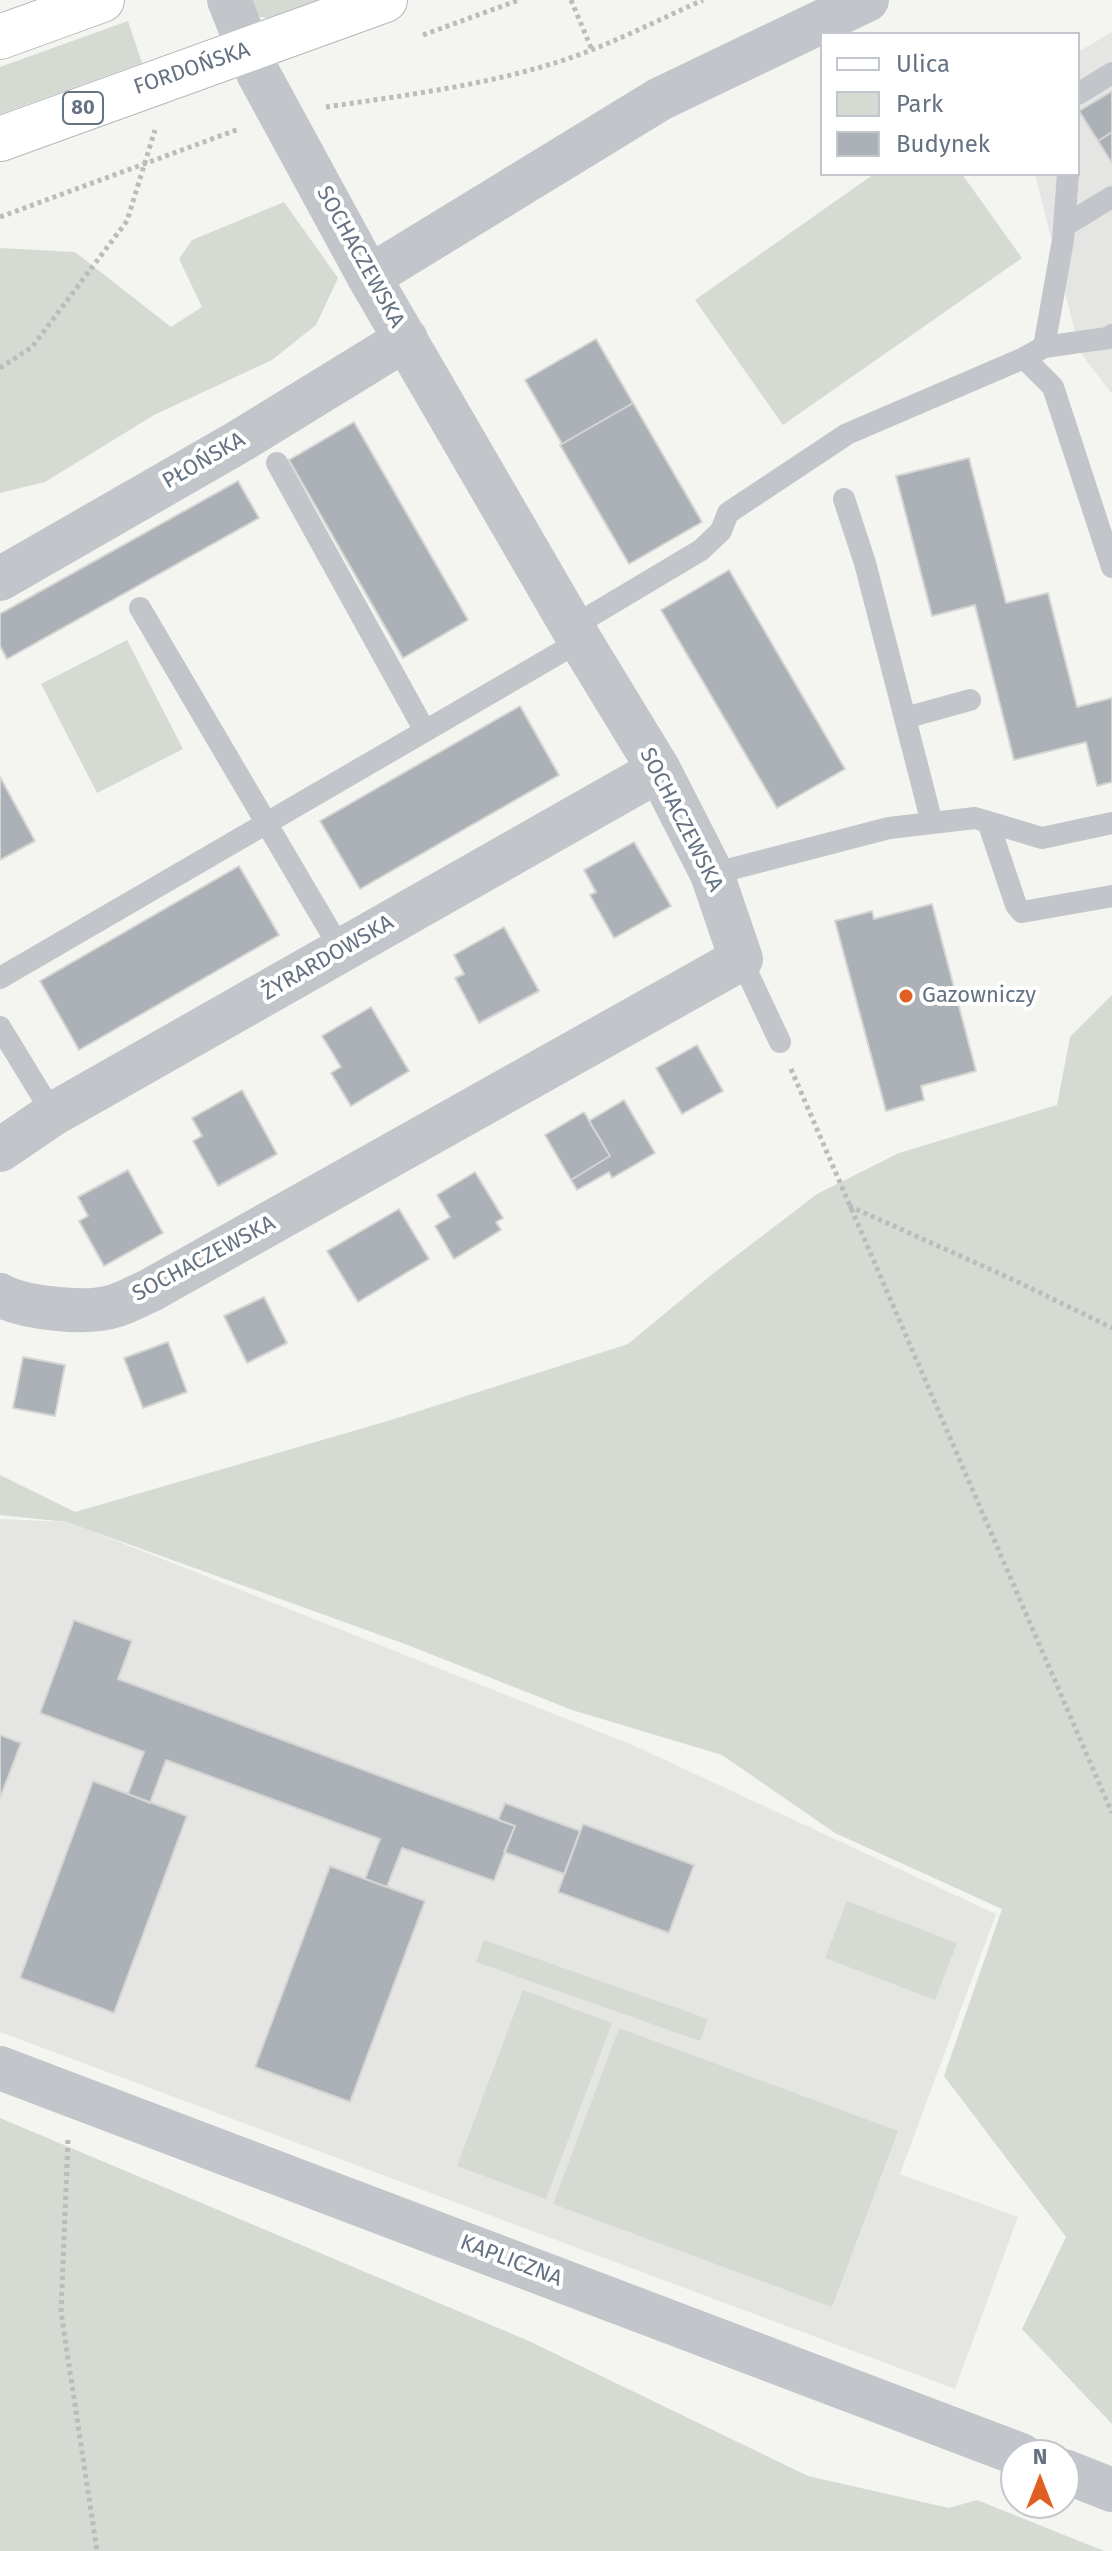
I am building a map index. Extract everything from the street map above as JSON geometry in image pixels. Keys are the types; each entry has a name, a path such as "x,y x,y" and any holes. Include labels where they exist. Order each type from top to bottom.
{"main road":[{"path":"0,37 102,0"},
{"name":"FORDOŃSKA","path":"0,139 385,0"}],"street":[{"name":"SOCHACZEWSKA","path":"0,1295 52,1308 82,1310 112,1307 149,1291 741,959 712,874 659,770 576,634 369,277 258,73 229,0"},
{"path":"369,277 660,99 867,0"},
{"name":"PŁOŃSKA","path":"0,579 240,441 406,339"},
{"name":"ŻYRARDOWSKA","path":"0,1150 53,1114 659,770"},
{"name":"KAPLICZNA","path":"0,2068 1000,2447"},
{"path":"1080,2477 1112,2490"}],"lane":[{"path":"1080,93 1112,73"},
{"path":"1068,176 1064,226 1034,353 1053,387 1112,567"},
{"path":"1064,226 1112,197"},
{"path":"0,978 425,731 701,550 721,531 728,513 847,434 1034,353 1111,339"},
{"path":"277,463 425,731"},
{"path":"844,499 865,563 932,823"},
{"path":"140,608 341,950"},
{"path":"905,718 970,700"},
{"path":"712,874 889,828 975,818 1042,838 1112,823"},
{"path":"988,822 1016,905 1022,912 1112,896"},
{"path":"741,959 780,1042"},
{"path":"0,1027 53,1114"}],"path":[{"path":"423,35 519,0"},
{"path":"571,0 592,50"},
{"path":"0,217 280,114 452,89 592,50 703,0"},
{"path":"0,368 32,347 127,221 157,120"},
{"path":"780,1042 1112,1813"},
{"path":"849,1206 1112,1328"},
{"path":"69,2095 61,2312 97,2551"}],"shaded area":[{"path":"1112,32 1112,394 1080,352 1036,176 1080,176 1080,51"},
{"path":"0,1519 69,1522 635,1746 996,1914 900,2174 1018,2217 955,2389 0,2032"}],"green space":[{"path":"248,0 325,0 273,19 256,16"},
{"path":"128,21 142,63 0,114 0,67"},
{"path":"871,176 963,176 1022,258 783,425 695,300"},
{"path":"284,202 338,278 316,325 272,360 154,415 45,482 0,493 0,248 75,252 171,327 202,307 179,259 192,240"},
{"path":"127,640 183,749 97,793 41,684"},
{"path":"1112,995 1112,2424 1022,2329 1066,2237 944,2076 1002,1909 835,1833 722,1755 572,1710 405,1644 67,1522 0,1515 0,1475 75,1512 391,1420 628,1344 817,1194 899,1153 1057,1105 1070,1037"},
{"path":"847,1901 957,1943 935,2000 825,1958"},
{"path":"484,1940 708,2019 700,2041 476,1962"},
{"path":"523,1990 612,2023 546,2199 457,2166"},
{"path":"619,2028 898,2131 832,2307 553,2204"},
{"path":"0,2118 529,2341 808,2476 949,2508 977,2500 1000,2509 1000,2519 1024,2519 1104,2551 0,2551"}],"building":[{"path":"1112,91 1112,132 1098,141 1080,110"},
{"path":"1112,132 1112,163 1098,141"},
{"path":"596,339 633,403 562,444 525,380"},
{"path":"633,403 702,522 629,564 560,445"},
{"path":"354,422 468,620 403,658 289,460"},
{"path":"969,458 1006,603 1048,593 1077,707 1112,698 1112,782 1097,786 1086,742 1014,760 975,605 932,616 896,476"},
{"path":"238,481 259,518 7,659 0,646 0,614"},
{"path":"729,570 845,769 777,808 661,610"},
{"path":"520,706 559,775 360,889 320,821"},
{"path":"0,777 35,841 0,860"},
{"path":"634,842 671,906 614,938 590,895 596,892 584,870"},
{"path":"239,866 279,935 79,1050 40,981"},
{"name":"Gazowniczy","path":"932,904 976,1071 921,1086 924,1100 886,1111 835,921 872,911 874,919"},
{"path":"504,927 539,991 479,1023 455,978 464,974 454,955"},
{"path":"371,1007 409,1071 351,1106 331,1073 341,1067 322,1036"},
{"path":"697,1045 723,1091 682,1114 656,1068"},
{"path":"242,1090 277,1154 218,1186 193,1141 202,1136 192,1118"},
{"path":"624,1100 655,1153 612,1178 609,1172 577,1190 571,1180 610,1156 589,1121"},
{"path":"584,1112 610,1156 571,1180 545,1135"},
{"path":"128,1170 163,1233 104,1266 79,1221 88,1216 78,1197"},
{"path":"475,1172 503,1218 496,1222 501,1230 454,1259 435,1226 450,1217 437,1195"},
{"path":"399,1209 429,1259 358,1302 327,1251"},
{"path":"264,1297 287,1343 247,1363 224,1316"},
{"path":"168,1342 187,1392 143,1408 124,1358"},
{"path":"23,1357 65,1365 55,1416 13,1408"},
{"path":"74,1620 132,1641 118,1679 515,1826 494,1881 402,1848 387,1887 365,1879 380,1839 166,1760 150,1803 128,1794 144,1752 40,1713"},
{"path":"0,1735 21,1743 0,1798"},
{"path":"93,1781 187,1816 114,2013 20,1978"},
{"path":"505,1803 580,1831 564,1874 504,1852 515,1826 498,1820"},
{"path":"583,1824 694,1865 669,1933 558,1892"},
{"path":"330,1866 425,1901 350,2102 255,2067"}],"place":[{"name":"Gazowniczy","path":"906,996"}]}
